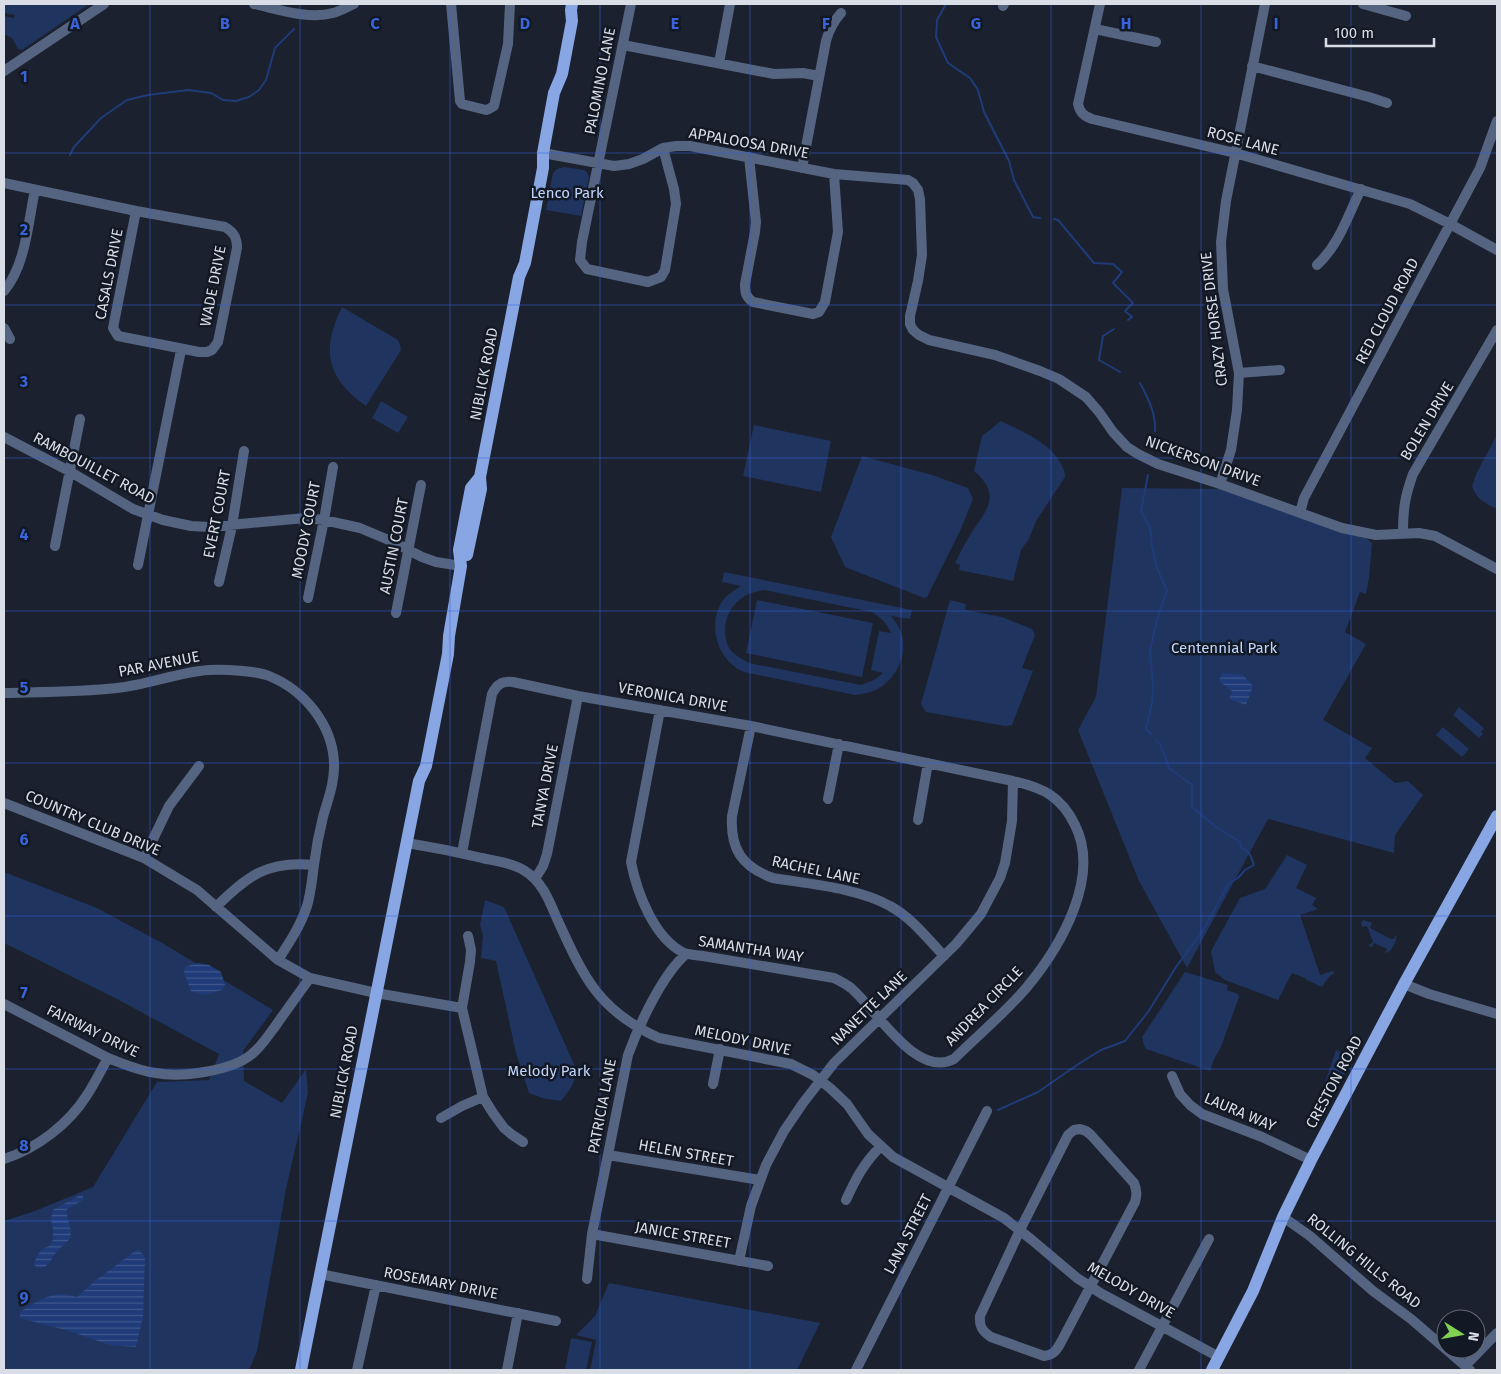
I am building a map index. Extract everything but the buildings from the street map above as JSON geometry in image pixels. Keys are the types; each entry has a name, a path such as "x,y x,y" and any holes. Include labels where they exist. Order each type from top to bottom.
{"main road":[{"name":"NIBLICK ROAD","path":"301,1370 419,781 426,766 448,654 449,636 461,566 467,554 481,489 480,477 519,277 517,262 535,167 543,153 554,93 562,74 566,56 572,21 571,7"},
{"name":"CRESTON ROAD","path":"1212,1370 1252,1291 1282,1217 1311,1160 1404,984 1497,816"}],"street":[{"path":"4,71 104,4"},
{"path":"254,4 307,15 317,15 334,13 354,4"},
{"path":"451,4 460,101 462,104 489,110 494,106 508,44 510,4"},
{"name":"PALOMINO LANE","path":"631,4 583,236 580,260 587,269 648,282 661,277 665,270 676,204 663,148"},
{"path":"719,63 730,4"},
{"name":"ROSE LANE","path":"1100,4 1078,104 1079,111 1085,116 1235,153 1410,204 1497,250"},
{"name":"CRAZY HORSE DRIVE","path":"1220,484 1231,450 1237,410 1238,373 1223,289 1221,250 1226,201 1265,4"},
{"path":"1363,4 1406,16"},
{"path":"802,168 829,30 834,20 841,13"},
{"path":"1095,29 1156,42"},
{"path":"623,45 774,74 819,76"},
{"path":"1252,66 1387,103"},
{"name":"RED CLOUD ROAD","path":"1300,513 1304,498 1480,168 1497,121"},
{"name":"APPALOOSA DRIVE","path":"543,153 614,166 629,164 663,148 690,146 834,174 908,180 918,190 921,222"},
{"path":"749,157 756,222 745,292 748,298 754,302 813,314 819,312 825,302 838,232 834,174"},
{"name":"WADE DRIVE","path":"4,183 136,211 226,226 233,231 237,248 218,342 212,350 207,352 181,350"},
{"path":"1317,265 1334,246 1361,189"},
{"path":"4,290 14,276 22,254 35,190"},
{"name":"CASALS DRIVE","path":"136,211 113,328 118,336 181,350"},
{"name":"NICKERSON DRIVE","path":"921,222 922,255 910,316 913,330 919,335 929,340 995,355 1059,380 1086,397 1127,447 1158,464 1342,528 1376,535 1419,533 1435,536 1497,569"},
{"path":"4,328 10,339"},
{"name":"BOLEN DRIVE","path":"1403,533 1403,508 1414,474 1497,330"},
{"path":"138,565 181,350"},
{"path":"1238,373 1280,370"},
{"path":"55,546 80,419"},
{"name":"RAMBOUILLET ROAD","path":"4,437 70,471 133,509 148,515 191,526 210,527 305,518 324,520 360,528 436,562 461,566"},
{"name":"EVERT COURT","path":"219,582 232,526 244,451"},
{"name":"MOODY COURT","path":"308,598 333,467"},
{"name":"AUSTIN COURT","path":"396,613 421,485"},
{"name":"PAR AVENUE","path":"4,693 117,688 211,669 268,675 294,690 313,709 323,725 331,743 334,778 319,837 306,907 298,926 278,960"},
{"name":"VERONICA DRIVE","path":"462,853 492,694 495,688 506,682 751,726 1013,781"},
{"name":"TANYA DRIVE","path":"535,879 543,866 547,854 578,696"},
{"name":"SAMANTHA WAY","path":"660,710 631,862 634,877 652,920 670,944 686,954 834,978 851,988 879,1019"},
{"name":"RACHEL LANE","path":"751,726 732,816 734,845 749,867 773,878 859,893 875,898 891,906 907,918 944,956"},
{"path":"828,799 839,744"},
{"path":"918,820 928,763"},
{"path":"144,858 169,806 199,766"},
{"name":"NANETTE LANE","path":"739,1261 751,1206 760,1180 784,1131 834,1063 956,944 981,914 1000,878 1008,845 1012,821 1013,781"},
{"name":"ANDREA CIRCLE","path":"879,1019 913,1052 931,1062 946,1063 954,1059 1011,1004 1027,986 1061,936 1072,912 1082,882 1084,873 1083,843 1068,812 1051,795 1042,789 1013,781"},
{"name":"COUNTRY CLUB DRIVE","path":"4,802 144,858 197,890 278,960 310,978 376,993 462,1008"},
{"name":"MELODY DRIVE","path":"407,843 502,862 525,871 545,891 576,960 588,980 604,1001 620,1016 659,1038 791,1064 820,1080 846,1104 868,1134 893,1157 996,1214 1020,1230 1090,1287 1219,1357"},
{"path":"216,906 243,882 255,874 274,866 288,864 314,865"},
{"path":"468,936 471,950 462,1008 483,1097 504,1128 523,1142"},
{"name":"PATRICIA LANE","path":"588,1279 592,1234 628,1055 655,996 672,970 686,954"},
{"name":"FAIRWAY DRIVE","path":"4,1004 108,1058 158,1074 191,1073 211,1071 232,1065 244,1060 253,1053 310,978"},
{"path":"1404,984 1429,994 1497,1014"},
{"path":"713,1084 720,1049"},
{"path":"4,1159 24,1152 61,1126 86,1096 108,1058"},
{"name":"LAURA WAY","path":"1172,1076 1180,1094 1190,1106 1202,1114 1262,1137 1311,1160"},
{"path":"441,1118 483,1097"},
{"name":"LANA STREET","path":"856,1370 987,1111"},
{"path":"1074,1130 1086,1131 1134,1184 1137,1190 1135,1202 1056,1351 1050,1355 1044,1356 991,1337 981,1329 980,1323 983,1309 1020,1230 1068,1135 1074,1130"},
{"path":"846,1200 860,1170 881,1146"},
{"name":"HELEN STREET","path":"608,1155 760,1180"},
{"name":"ROLLING HILLS ROAD","path":"1282,1217 1310,1236 1373,1291 1411,1318 1467,1368"},
{"name":"JANICE STREET","path":"592,1234 768,1266"},
{"path":"1139,1370 1209,1239"},
{"name":"ROSEMARY DRIVE","path":"320,1274 556,1321"},
{"path":"357,1370 376,1285"},
{"path":"507,1370 518,1313"},
{"path":"1467,1368 1497,1333"}],"green space":[{"path":"4,4 89,4 22,50 18,49 12,38 4,34 4,16 14,18 15,15 4,13"},
{"name":"Lenco Park","path":"564,167 584,170 589,177 581,216 546,210 553,173 557,169"},
{"path":"342,307 398,340 400,345 401,350 366,406 342,385 331,362 331,336"},
{"path":"381,401 408,417 398,433 372,418"},
{"path":"1001,421 1026,433 1048,448 1060,462 1065,475 1036,521 1029,539 1021,550 1013,581 959,570 960,565 955,563 989,503 988,488 974,471 982,436"},
{"path":"754,425 831,441 821,492 743,476"},
{"path":"1497,435 1497,509 1485,503 1472,486 1477,472"},
{"path":"862,456 932,475 968,488 973,499 960,531 927,597 924,598 845,567 831,537"},
{"name":"Centennial Park","path":"1122,488 1234,489 1361,533 1372,543 1366,594 1360,592 1345,632 1366,644 1323,720 1372,748 1365,758 1395,783 1408,781 1423,795 1395,835 1394,853 1268,819 1187,968 1139,881 1078,730 1096,697"},
{"path":"724,572 912,610 910,619 891,616 901,632 903,640 902,655 897,670 881,687 855,695 744,672 727,660 717,641 715,620 718,610 723,600 741,586 722,582","holes":["764,590 872,612 883,621 891,633 879,631 871,670 883,673 874,680 861,685 749,663 732,651 728,646 726,638 726,623 731,609 742,598 751,593"]},
{"path":"757,600 873,623 862,677 746,653"},
{"path":"950,600 966,604 965,610 1002,617 1032,629 1035,635 1022,668 1033,671 1012,725 1005,726 926,712 921,704"},
{"path":"1459,707 1484,728 1481,732 1483,734 1479,738 1453,715"},
{"path":"1443,727 1469,749 1462,757 1436,735"},
{"path":"1287,855 1307,865 1296,888 1316,898 1312,905 1318,909 1300,915 1320,975 1333,971 1334,973 1322,987 1292,973 1278,1000 1225,980 1215,972 1211,951 1240,898 1265,889"},
{"path":"4,872 97,908 164,944 273,1010 243,1051 244,1081 282,1103 306,1069 308,1093 286,1189 257,1351 249,1370 4,1370 4,1221 35,1211 93,1187 157,1082 209,1080 219,1054 115,998 4,943"},
{"name":"Melody Park","path":"485,900 504,907 577,1071 572,1086 561,1101 542,1098 529,1093 516,1053 496,961 481,958 483,935 480,925"},
{"path":"1363,920 1372,923 1370,928 1391,939 1397,936 1390,951 1385,953 1387,949 1374,943 1372,947 1369,946 1373,942 1367,926 1362,927 1361,923"},
{"path":"1185,972 1228,985 1227,990 1238,994 1239,997 1210,1071 1146,1049 1144,1045 1142,1037"},
{"path":"1336,1050 1354,1057 1335,1092 1323,1088"},
{"path":"609,1283 820,1323 797,1370 590,1370 596,1340 576,1335 595,1316"},
{"path":"571,1338 592,1342 586,1370 565,1370"}],"shaded area":[{"path":"1222,673 1243,675 1253,686 1246,705 1229,699 1232,691 1219,681"},
{"path":"198,963 209,965 221,972 225,985 222,990 205,995 191,991 184,973 185,967"},
{"path":"80,1195 83,1196 83,1200 66,1210 71,1232 70,1239 45,1267 37,1268 34,1264 36,1258 41,1250 49,1246 53,1240 51,1218 53,1210"},
{"path":"138,1249 145,1257 143,1317 136,1347 110,1345 69,1331 20,1318 20,1312 45,1298 61,1294 77,1297 96,1280"}],"waterway":[{"path":"946,4 937,20 936,37 948,63 970,78 978,90 984,112 1009,161 1014,180 1033,217 1040,218"},
{"path":"70,155 74,147 101,118 127,100 148,95 188,90 211,93 223,100 236,101 249,97 259,90 266,80 275,48 294,29"},
{"path":"1054,219 1058,220 1094,263 1113,264 1122,272 1113,283 1133,303 1125,311 1132,317 1128,320"},
{"path":"1114,329 1103,336 1099,360 1120,372"},
{"path":"1140,383 1153,412 1155,431"},
{"path":"1148,475 1141,511 1150,527 1157,568 1167,591 1158,616 1150,650 1153,686 1152,703 1146,729 1151,734"},
{"path":"998,1110 1038,1092 1101,1050 1125,1041 1148,1012 1176,967 1202,932 1229,883 1254,865 1249,854 1241,847 1240,842 1216,827 1192,807 1192,785 1169,768 1160,744 1156,740"}]}
